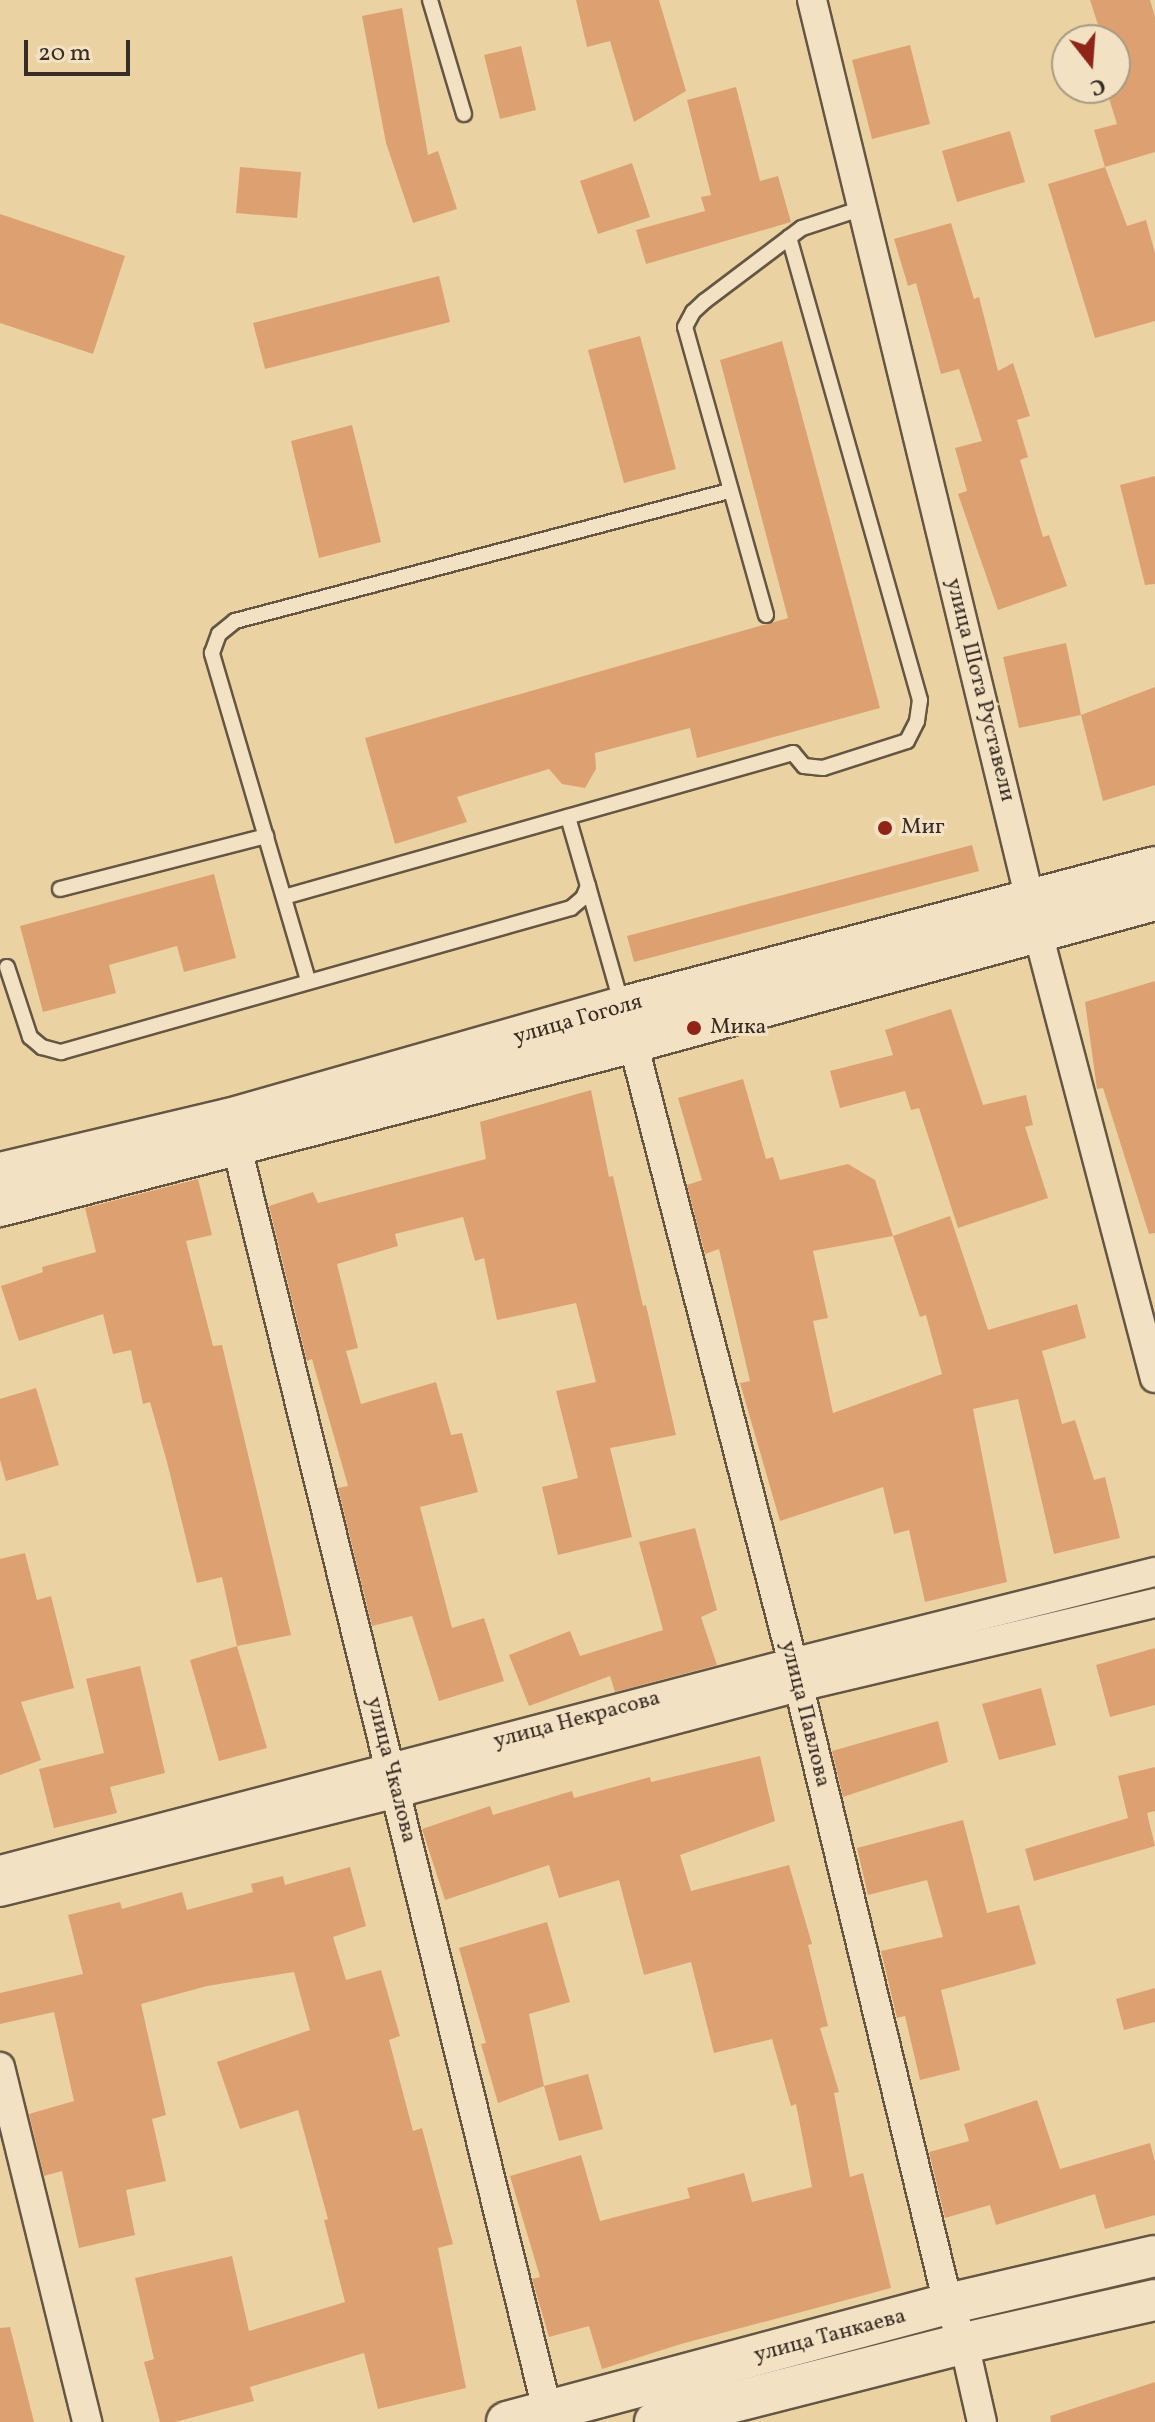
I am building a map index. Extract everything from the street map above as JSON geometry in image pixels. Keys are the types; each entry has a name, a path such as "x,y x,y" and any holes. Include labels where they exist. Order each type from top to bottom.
{"street":[{"name":"улица Шота Руставели","path":"812,0 1035,917 1155,1378"},
{"name":"улица Гоголя","path":"1035,917 1155,867"},
{"name":"улица Гоголя","path":"0,1206 233,1132 1035,917 1155,900"},
{"name":"улица Павлова","path":"628,1025 796,1675 948,2304 964,2343 982,2422"},
{"name":"улица Гоголя","path":"0,1173 233,1132"},
{"name":"улица Чкалова","path":"233,1132 549,2416"},
{"name":"улица Некрасова","path":"0,1892 394,1782 796,1675 1155,1572"},
{"name":"улица Некрасова","path":"796,1675 1155,1603"},
{"name":"улица Некрасова","path":"0,1870 394,1782"},
{"path":"0,2067 87,2422"},
{"name":"улица Танкаева","path":"507,2422 549,2416 948,2304 1155,2256"},
{"name":"улица Танкаева","path":"655,2422 964,2343 1155,2300"}],"lane":[{"path":"430,0 464,114"},
{"path":"766,615 685,327 693,312 705,301 802,228 863,208"},
{"path":"284,897 793,753 804,766 823,768 907,741 917,721 920,700 789,237"},
{"path":"308,980 212,653 219,634 235,621 729,491"},
{"path":"568,817 628,1025"},
{"path":"60,889 266,836"},
{"path":"7,967 30,1037 42,1047 61,1052 571,908 583,898 588,886"}],"building":[{"path":"576,0 659,0 686,91 634,122 610,41 587,47"},
{"path":"1090,0 1150,0 1155,17 1155,152 1105,167 1094,130 1117,124 1111,104 1131,104 1131,24 1098,24"},
{"path":"402,8 428,155 438,151 457,209 413,223 386,143 362,16"},
{"path":"910,45 930,124 872,139 852,60"},
{"path":"521,46 536,110 500,119 484,55"},
{"path":"736,87 760,181 778,176 791,222 646,264 636,230 705,211 701,197 711,195 687,100"},
{"path":"1010,131 1025,182 957,202 942,151"},
{"path":"632,163 650,217 598,234 580,181"},
{"path":"240,167 301,172 297,218 236,213"},
{"path":"1105,167 1127,226 1146,220 1155,253 1155,321 1095,338 1048,184"},
{"path":"0,214 125,256 93,354 0,323"},
{"path":"951,223 974,299 979,297 998,371 1013,363 1030,416 1017,420 1028,457 1020,460 1043,537 1049,535 1067,586 998,610 958,494 967,491 955,448 982,441 959,369 941,374 916,283 908,286 894,239"},
{"path":"439,276 450,322 265,369 253,323"},
{"path":"640,336 676,469 624,483 588,350"},
{"path":"782,341 880,708 697,758 690,728 595,753 596,769 585,788 562,784 549,769 457,797 467,822 395,844 365,738 788,618 720,360"},
{"path":"352,425 381,542 319,558 291,441"},
{"path":"1155,476 1155,584 1145,585 1120,485"},
{"path":"1066,643 1081,715 1019,728 1003,657"},
{"path":"1155,687 1155,785 1103,801 1081,715"},
{"path":"972,845 979,871 634,962 627,936"},
{"path":"214,874 236,958 184,972 177,946 109,965 116,993 43,1012 20,926"},
{"path":"1155,981 1155,1233 1149,1234 1103,1088 1097,1089 1085,1002"},
{"path":"951,1009 983,1105 1026,1095 1033,1125 1025,1127 1048,1198 958,1228 919,1108 911,1110 905,1091 840,1108 830,1071 893,1055 885,1030"},
{"path":"743,1079 766,1159 773,1157 780,1180 848,1164 875,1180 893,1236 950,1216 988,1330 1077,1304 1086,1338 1042,1351 1062,1424 1075,1420 1094,1480 1105,1477 1120,1538 1054,1554 1018,1399 973,1409 1007,1582 925,1602 909,1530 894,1534 883,1487 780,1521 740,1383 750,1381 719,1249 705,1254 687,1185 702,1180 678,1098","holes":["893,1236 920,1317 926,1315 942,1374 833,1413 813,1321 828,1318 813,1251"]},
{"path":"591,1090 609,1177 613,1176 676,1435 610,1448 632,1537 558,1555 542,1487 578,1478 556,1391 596,1382 576,1303 497,1320 484,1258 475,1261 463,1217 395,1234 398,1246 337,1264 358,1348 346,1351 361,1404 436,1382 451,1435 462,1433 478,1492 420,1507 452,1628 484,1618 504,1681 439,1701 412,1616 372,1626 338,1488 348,1486 312,1359 307,1361 269,1206 313,1192 318,1203 486,1159 480,1122"},
{"path":"198,1179 212,1235 186,1241 213,1346 222,1345 291,1635 237,1646 222,1577 197,1583 167,1462 150,1402 143,1404 131,1350 113,1354 103,1314 19,1341 1,1286 43,1272 42,1267 96,1252 85,1208"},
{"path":"36,1388 59,1465 6,1481 0,1460 0,1399"},
{"path":"695,1528 717,1610 701,1617 717,1665 615,1692 610,1676 529,1706 509,1655 570,1631 580,1656 663,1630 639,1542"},
{"path":"25,1553 37,1600 51,1596 74,1688 21,1702 41,1760 0,1775 0,1559"},
{"path":"237,1646 267,1748 219,1761 190,1660"},
{"path":"1155,1648 1155,1705 1110,1717 1096,1665"},
{"path":"140,1666 165,1773 110,1787 117,1813 54,1828 39,1769 104,1753 86,1679"},
{"path":"1041,1688 1056,1745 999,1760 982,1704"},
{"path":"938,1721 948,1762 843,1797 832,1751"},
{"path":"760,1756 775,1821 680,1855 691,1891 789,1865 812,1944 808,1945 828,2026 820,2028 839,2092 834,2093 850,2177 863,2173 891,2288 681,2344 602,2369 589,2326 549,2337 532,2279 540,2277 510,2176 581,2155 600,2221 690,2198 687,2188 744,2173 752,2202 812,2187 796,2104 791,2106 772,2039 714,2053 691,1962 644,1975 619,1880 559,1898 549,1865 445,1900 422,1829 490,1806 493,1815 572,1791 574,1798 650,1777 651,1782"},
{"path":"1155,1767 1155,1811 1147,1813 1155,1846 1034,1881 1025,1849 1128,1818 1118,1776"},
{"path":"963,1820 987,1913 1019,1905 1036,1964 941,1990 960,2070 920,2080 905,2016 897,2018 881,1951 943,1937 927,1880 868,1895 857,1848"},
{"path":"350,1867 366,1926 333,1937 346,1980 381,1970 400,2036 389,2040 413,2131 422,2128 453,2244 438,2248 466,2388 378,2409 364,2353 250,2387 254,2401 175,2422 160,2422 144,2362 154,2359 135,2278 232,2256 249,2331 345,2302 324,2220 328,2219 298,2110 240,2129 217,2062 310,2030 294,1972 207,1986 141,2004 166,2115 152,2119 166,2181 126,2190 135,2235 79,2248 62,2171 44,2176 29,2114 74,2101 54,2012 0,2024 0,1993 83,1974 68,1915 120,1902 122,1909 182,1892 187,1910 253,1892 251,1884 283,1876 285,1885"},
{"path":"547,1922 570,2002 529,2014 544,2086 498,2103 481,2044 486,2043 459,1948"},
{"path":"1155,1988 1155,2022 1124,2030 1116,1999"},
{"path":"588,2074 603,2129 559,2141 544,2086"},
{"path":"1037,2100 1060,2169 1150,2143 1155,2162 1155,2215 1105,2229 1095,2194 996,2225 990,2205 945,2218 929,2152 969,2141 964,2124"},
{"path":"10,2327 34,2422 0,2422 0,2328"},
{"path":"1155,2382 1155,2422 1051,2422 1050,2416"}],"place":[{"name":"Миг","path":"885,828"},
{"name":"Мика","path":"694,1028"}]}
